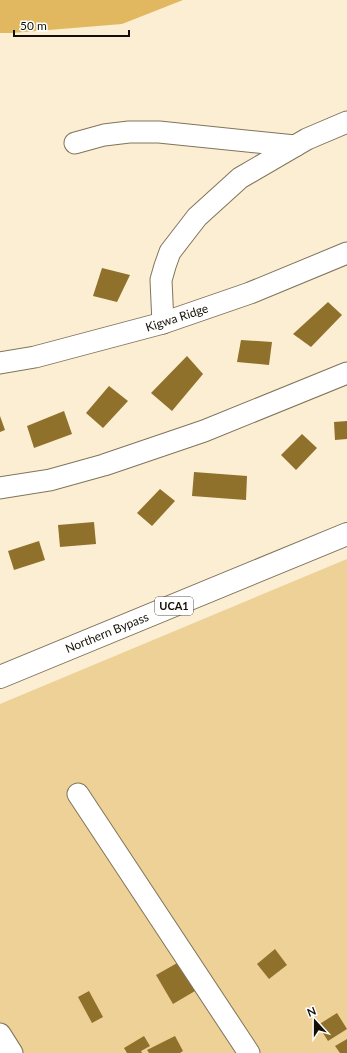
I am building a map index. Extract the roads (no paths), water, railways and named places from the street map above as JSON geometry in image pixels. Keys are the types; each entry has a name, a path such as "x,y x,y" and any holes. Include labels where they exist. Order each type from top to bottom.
{"main road":[{"name":"Northern Bypass","path":"0,677 347,534"}],"street":[{"path":"164,323 161,280 170,252 197,217 240,178 307,139 347,122"},
{"path":"75,143 104,135 129,132 152,132 295,146"},
{"name":"Kigwa Ridge","path":"0,364 35,357 164,323 250,293 347,253"},
{"path":"0,488 50,480 104,465 204,431 347,373"},
{"path":"78,794 249,1053"},
{"path":"0,1034 12,1053"}]}
